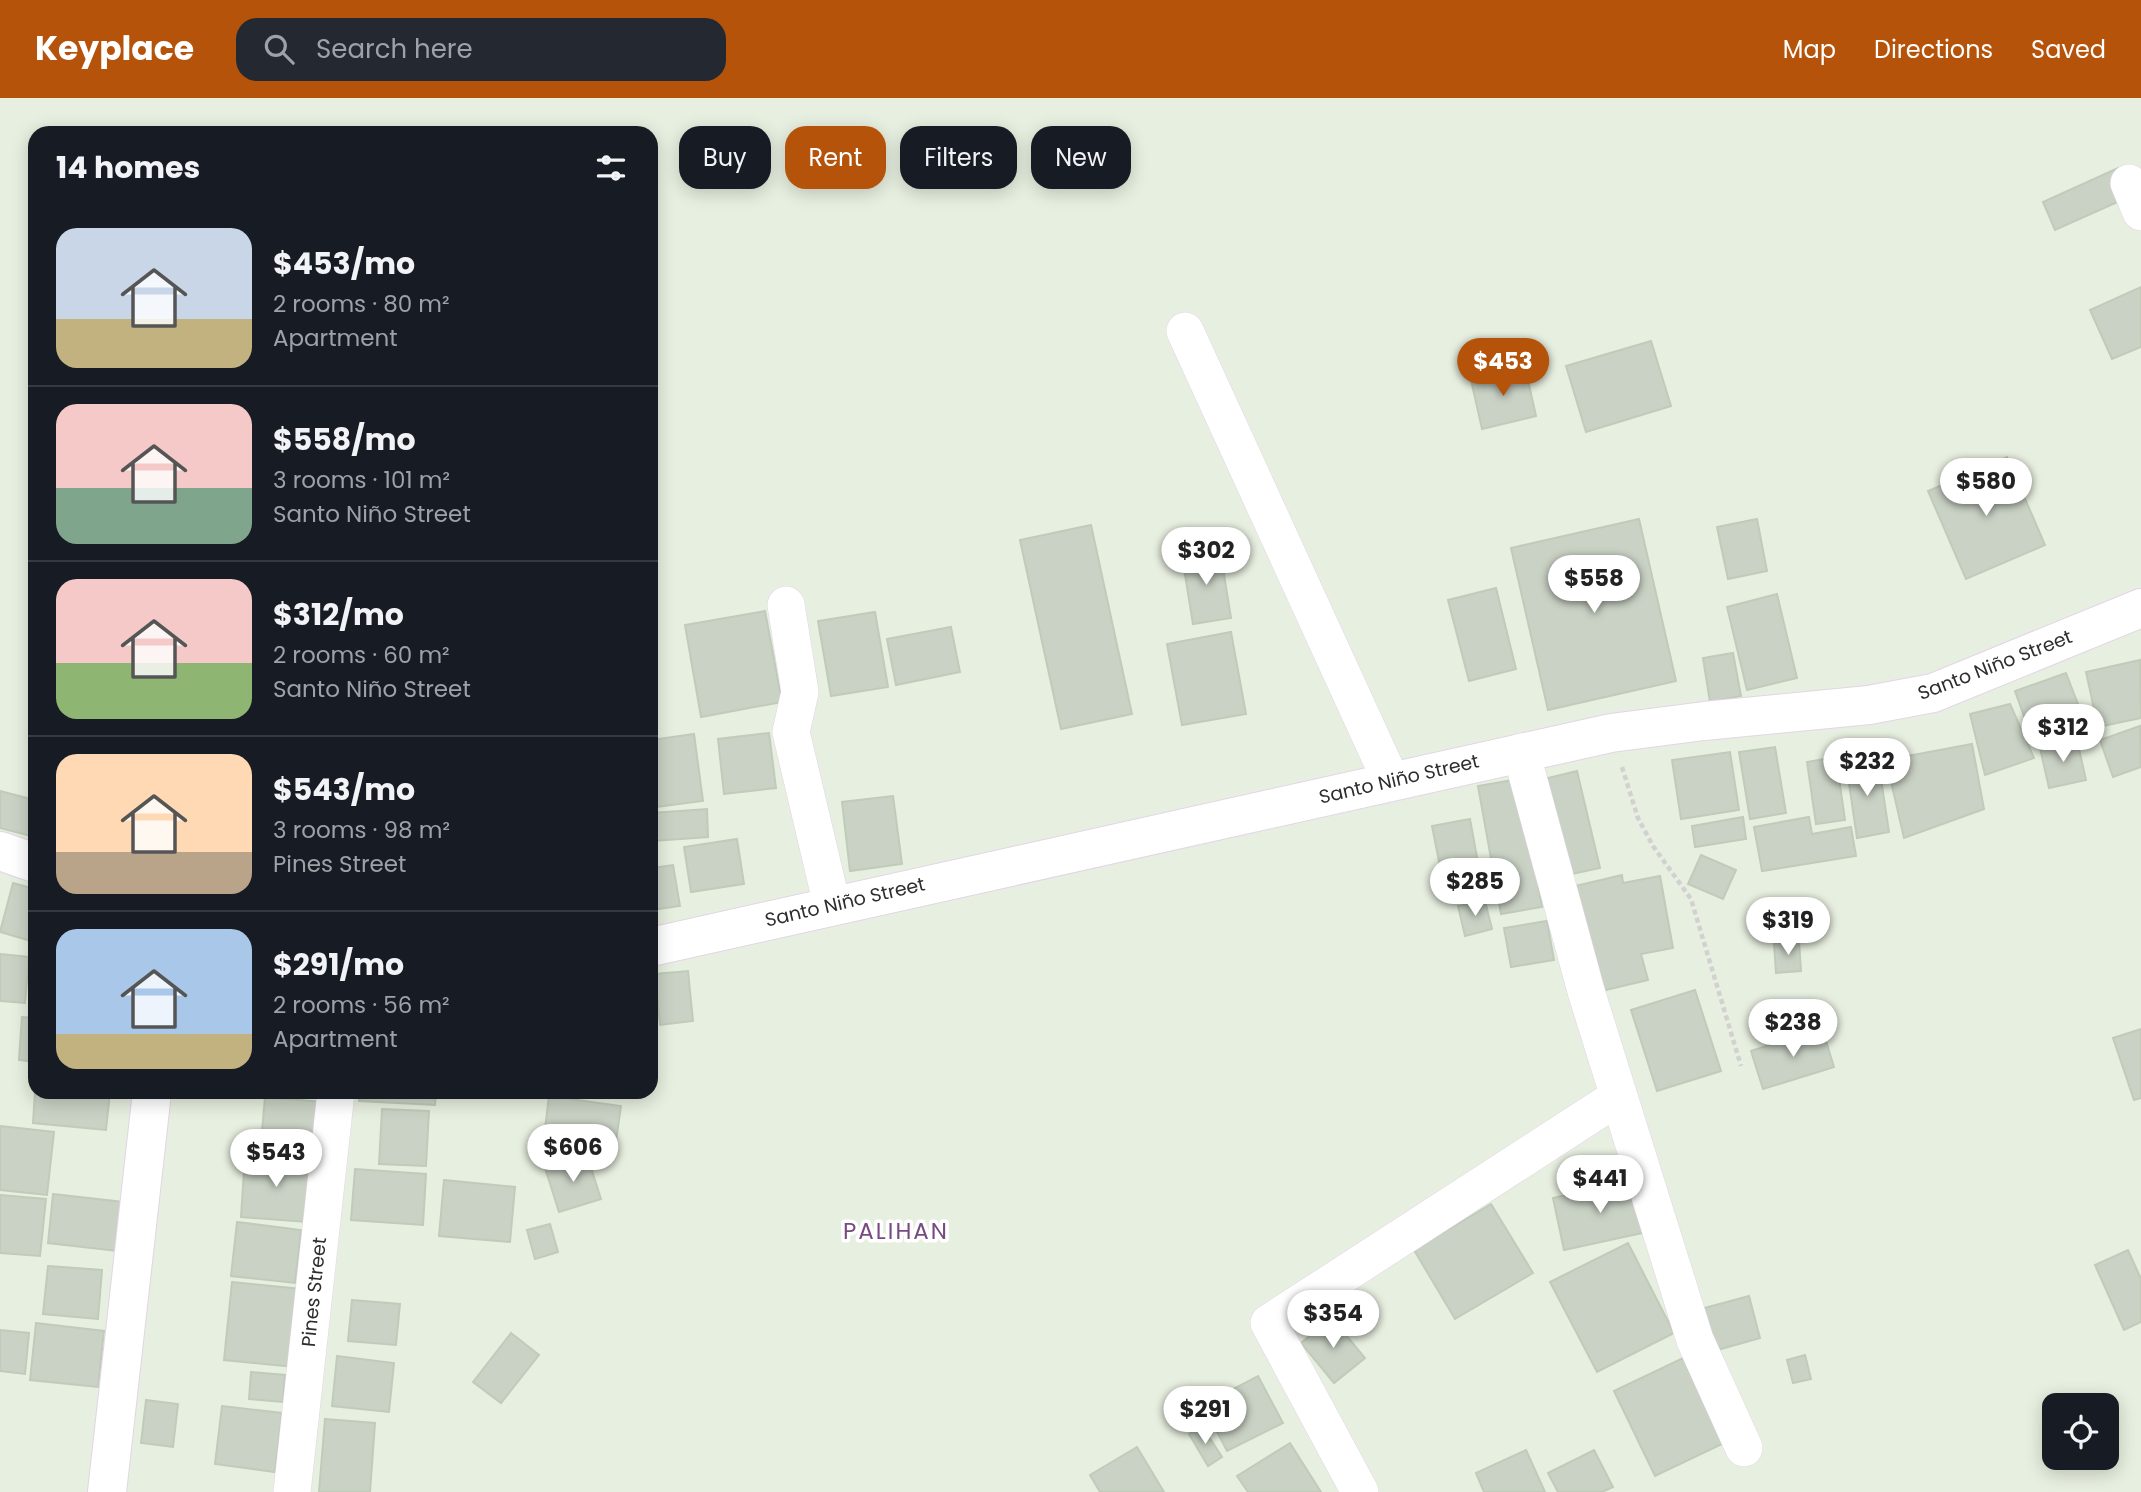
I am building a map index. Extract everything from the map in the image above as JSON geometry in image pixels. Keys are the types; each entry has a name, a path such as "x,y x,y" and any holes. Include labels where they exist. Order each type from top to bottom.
{"street":[{"path":"1185,331 1391,781"},
{"path":"786,605 800,692 791,732 832,905"},
{"name":"Santo Niño Street","path":"658,945 1611,733 1704,720 1869,705 1933,693 2141,608"},
{"path":"1521,752 1586,990 1695,1340 1744,1448"},
{"path":"0,851 28,861"},
{"path":"1360,1492 1269,1323 1618,1097"},
{"path":"107,1492 151,1099"},
{"name":"Pines Street","path":"292,1492 335,1099"}],"path":[{"path":"1611,733 1638,818 1653,846 1691,899 1741,1066"}],"building":[{"path":"2118,168 2131,196 2055,230 2043,202"},
{"path":"2141,287 2141,347 2112,359 2090,310"},
{"path":"1651,341 1671,406 1586,432 1566,366"},
{"path":"1525,367 1536,416 1482,429 1471,380"},
{"path":"2007,457 2045,545 1966,579 1928,491"},
{"path":"1639,519 1676,681 1548,710 1511,548"},
{"path":"1757,519 1767,571 1728,579 1717,527"},
{"path":"1091,525 1132,714 1061,729 1020,540"},
{"path":"1220,550 1231,618 1193,624 1182,556"},
{"path":"1496,588 1516,669 1469,681 1448,600"},
{"path":"1777,594 1797,678 1747,690 1727,607"},
{"path":"765,611 782,702 701,717 685,625"},
{"path":"875,612 888,687 831,696 818,621"},
{"path":"951,627 960,672 896,685 887,639"},
{"path":"1231,632 1246,714 1182,725 1167,644"},
{"path":"1733,653 1741,696 1710,702 1703,658"},
{"path":"2140,660 2141,718 2098,727 2086,672"},
{"path":"2066,673 2081,712 2029,730 2015,691"},
{"path":"2010,704 2034,758 1985,775 1970,714"},
{"path":"2140,726 2141,767 2113,777 2100,740"},
{"path":"769,733 776,788 724,794 718,739"},
{"path":"694,734 703,801 658,807 658,739"},
{"path":"2077,740 2086,780 2049,788 2040,748"},
{"path":"1972,744 1984,809 1904,838 1886,760"},
{"path":"1775,747 1786,813 1750,819 1739,752"},
{"path":"1730,752 1739,810 1681,819 1672,760"},
{"path":"1836,757 1845,820 1816,824 1807,762"},
{"path":"1878,759 1889,832 1857,838 1846,763"},
{"path":"1577,771 1600,868 1562,876 1540,780"},
{"path":"1519,779 1542,907 1501,914 1478,786"},
{"path":"0,791 28,798 28,835 0,828"},
{"path":"893,796 902,864 850,871 842,802"},
{"path":"707,809 708,837 658,841 658,813"},
{"path":"1743,817 1746,839 1695,847 1692,826"},
{"path":"1809,817 1812,834 1851,827 1856,856 1762,871 1754,827"},
{"path":"1470,819 1483,890 1446,897 1432,826"},
{"path":"737,839 744,884 691,892 684,847"},
{"path":"1701,855 1736,870 1723,899 1688,884"},
{"path":"673,865 680,906 658,909 658,867"},
{"path":"1622,875 1623,883 1660,876 1673,948 1641,954 1648,980 1593,993 1567,888"},
{"path":"13,883 28,887 28,940 0,932"},
{"path":"1485,901 1492,929 1465,936 1458,906"},
{"path":"1547,921 1554,960 1511,967 1504,928"},
{"path":"1799,941 1801,971 1776,973 1774,943"},
{"path":"0,954 28,957 25,1003 0,1001"},
{"path":"688,971 693,1021 660,1025 658,974"},
{"path":"1695,990 1721,1071 1657,1091 1631,1010"},
{"path":"22,1017 28,1017 28,1061 19,1060"},
{"path":"1822,1028 1834,1067 1763,1089 1751,1051"},
{"path":"2141,1029 2141,1098 2134,1100 2113,1038"},
{"path":"35,1099 109,1099 106,1130 33,1123"},
{"path":"265,1099 322,1102 318,1148 261,1143"},
{"path":"359,1099 435,1099 435,1105"},
{"path":"549,1099 571,1099 621,1106 614,1155 543,1145"},
{"path":"382,1109 429,1111 426,1166 379,1164"},
{"path":"0,1126 54,1132 47,1195 0,1190"},
{"path":"587,1155 601,1199 559,1212 545,1168"},
{"path":"245,1156 311,1161 307,1222 241,1217"},
{"path":"355,1169 426,1174 423,1225 351,1220"},
{"path":"1636,1179 1647,1232 1564,1250 1553,1198"},
{"path":"444,1180 515,1187 510,1242 439,1236"},
{"path":"53,1194 123,1202 117,1251 48,1243"},
{"path":"0,1195 46,1199 40,1256 0,1253"},
{"path":"1491,1204 1533,1273 1455,1319 1414,1250"},
{"path":"237,1222 301,1230 295,1283 231,1276"},
{"path":"550,1224 558,1252 535,1259 527,1230"},
{"path":"1628,1243 1674,1333 1597,1372 1550,1282"},
{"path":"2128,1250 2141,1279 2141,1322 2124,1330 2095,1265"},
{"path":"48,1266 102,1270 98,1319 43,1314"},
{"path":"232,1282 302,1289 294,1367 224,1360"},
{"path":"1749,1296 1760,1338 1714,1351 1701,1309"},
{"path":"352,1300 400,1304 396,1345 348,1341"},
{"path":"1332,1318 1365,1358 1334,1383 1301,1343"},
{"path":"36,1323 104,1331 98,1387 30,1380"},
{"path":"0,1330 29,1333 25,1374 0,1371"},
{"path":"511,1333 539,1355 501,1403 473,1382"},
{"path":"1805,1355 1811,1379 1793,1383 1787,1360"},
{"path":"337,1356 394,1363 389,1412 332,1406"},
{"path":"1683,1358 1724,1443 1655,1476 1614,1391"},
{"path":"251,1372 285,1375 283,1402 249,1399"},
{"path":"1258,1376 1283,1423 1227,1451 1203,1405"},
{"path":"146,1400 178,1404 173,1447 141,1443"},
{"path":"222,1406 282,1413 275,1472 215,1464"},
{"path":"325,1419 375,1423 370,1492 319,1492"},
{"path":"1202,1426 1222,1457 1208,1466 1189,1434"},
{"path":"1290,1443 1321,1492 1248,1492 1237,1476"},
{"path":"1137,1447 1164,1492 1100,1492 1090,1475"},
{"path":"1526,1450 1545,1492 1484,1492 1476,1473"},
{"path":"1594,1450 1613,1487 1602,1492 1558,1492 1548,1473"}],"district":[{"name":"PALIHAN","path":"896,1231"}]}
